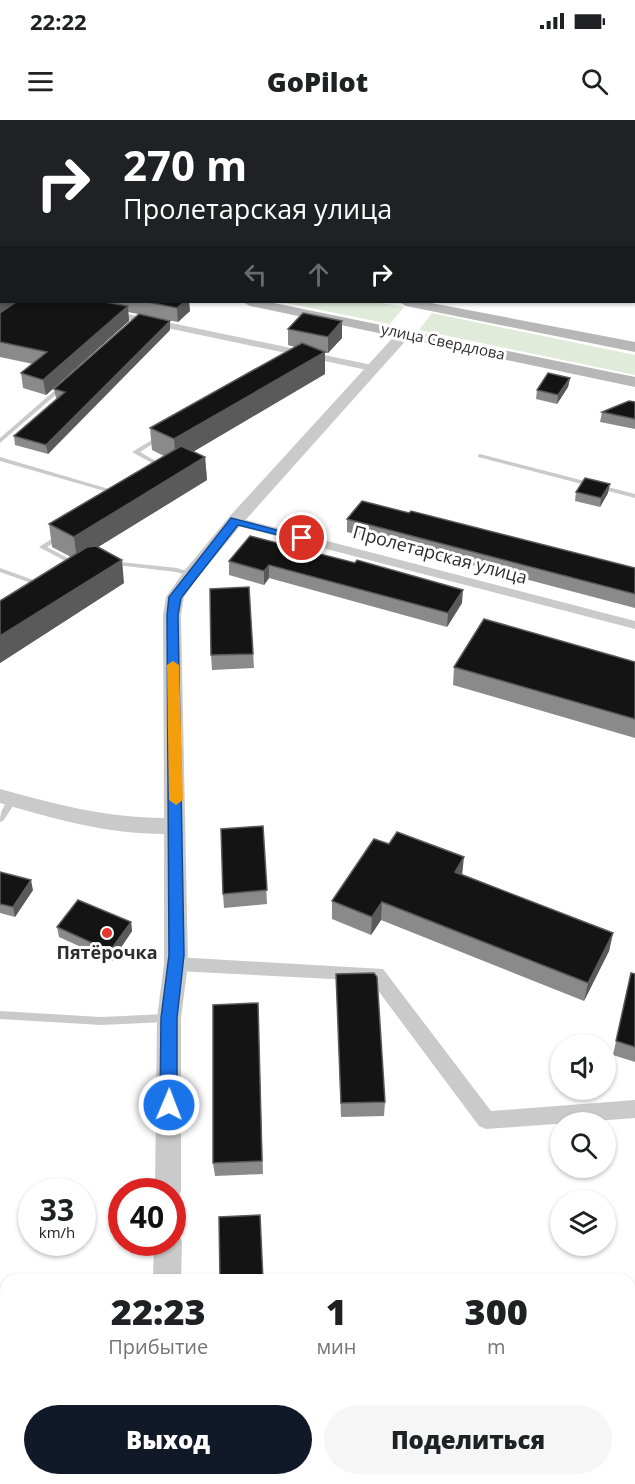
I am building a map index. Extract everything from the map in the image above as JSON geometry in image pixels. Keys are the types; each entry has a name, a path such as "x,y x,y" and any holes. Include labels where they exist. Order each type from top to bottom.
{"main road":[{"name":"улица Свердлова","path":"255,303 635,382"},
{"name":"улица Свердлова","path":"430,304 635,347"},
{"path":"404,334 430,304"}],"street":[{"path":"93,309 134,323 298,357 372,368"},
{"path":"168,1178 169,1018 176,964 172,615 175,597 235,521 404,334"},
{"name":"Пролетарская улица","path":"235,521 635,624"},
{"path":"6,798 127,826 176,826"},
{"path":"176,964 376,974 486,1120 635,1109"},
{"path":"167,1274 168,1256"}],"lane":[{"path":"0,441 69,380"},
{"path":"161,475 169,470 135,452 165,435"},
{"path":"480,456 635,496"},
{"path":"0,459 126,496 117,501"},
{"path":"70,530 42,547 81,567 72,572"},
{"path":"99,562 177,570 191,574"},
{"path":"0,570 47,587 38,593"},
{"path":"0,819 6,798"},
{"path":"0,1015 101,1021 169,1018"}],"green space":[{"path":"286,303 382,303 404,307 390,324"},
{"path":"432,313 635,355 635,375 419,330"}],"building":[{"path":"15,303 111,303 128,306 43,380 21,373 47,352 0,342 0,313"},
{"path":"153,303 183,303 177,308"},
{"path":"303,313 342,321 328,337 288,329"},
{"path":"139,314 170,321 46,445 14,436 65,392 54,389"},
{"path":"302,343 325,352 174,439 150,428"},
{"path":"548,373 570,378 558,395 537,390"},
{"path":"629,401 635,402 635,419 602,412"},
{"path":"181,446 205,457 74,537 49,524"},
{"path":"585,478 610,484 601,498 576,492"},
{"path":"362,501 409,513 411,511 635,568 635,594 347,519"},
{"path":"250,536 355,563 357,560 463,590 448,613 269,565 264,571 229,561"},
{"path":"96,546 122,560 0,636 0,601 87,547"},
{"path":"249,587 253,654 211,655 210,589"},
{"path":"484,619 635,662 635,719 454,667"},
{"path":"263,826 267,890 223,894 221,829"},
{"path":"397,832 464,857 455,872 613,933 588,983 382,902 372,917 332,901 374,839 389,844"},
{"path":"0,872 31,880 13,907 0,904"},
{"path":"78,900 131,922 110,951 57,927"},
{"path":"374,973 377,977 385,1102 341,1103 336,974"},
{"path":"631,973 635,974 635,1047 616,1041"},
{"path":"258,1003 262,1161 213,1163 213,1005"},
{"path":"260,1215 263,1274 220,1274 219,1217"}],"slow traffic":[{"path":"173,665 176,800"}],"place":[{"name":"Пятёрочка","path":"107,933"}],"route":[{"path":"169,1105 169,1018 176,964 172,615 175,597 235,521 302,538"}]}
